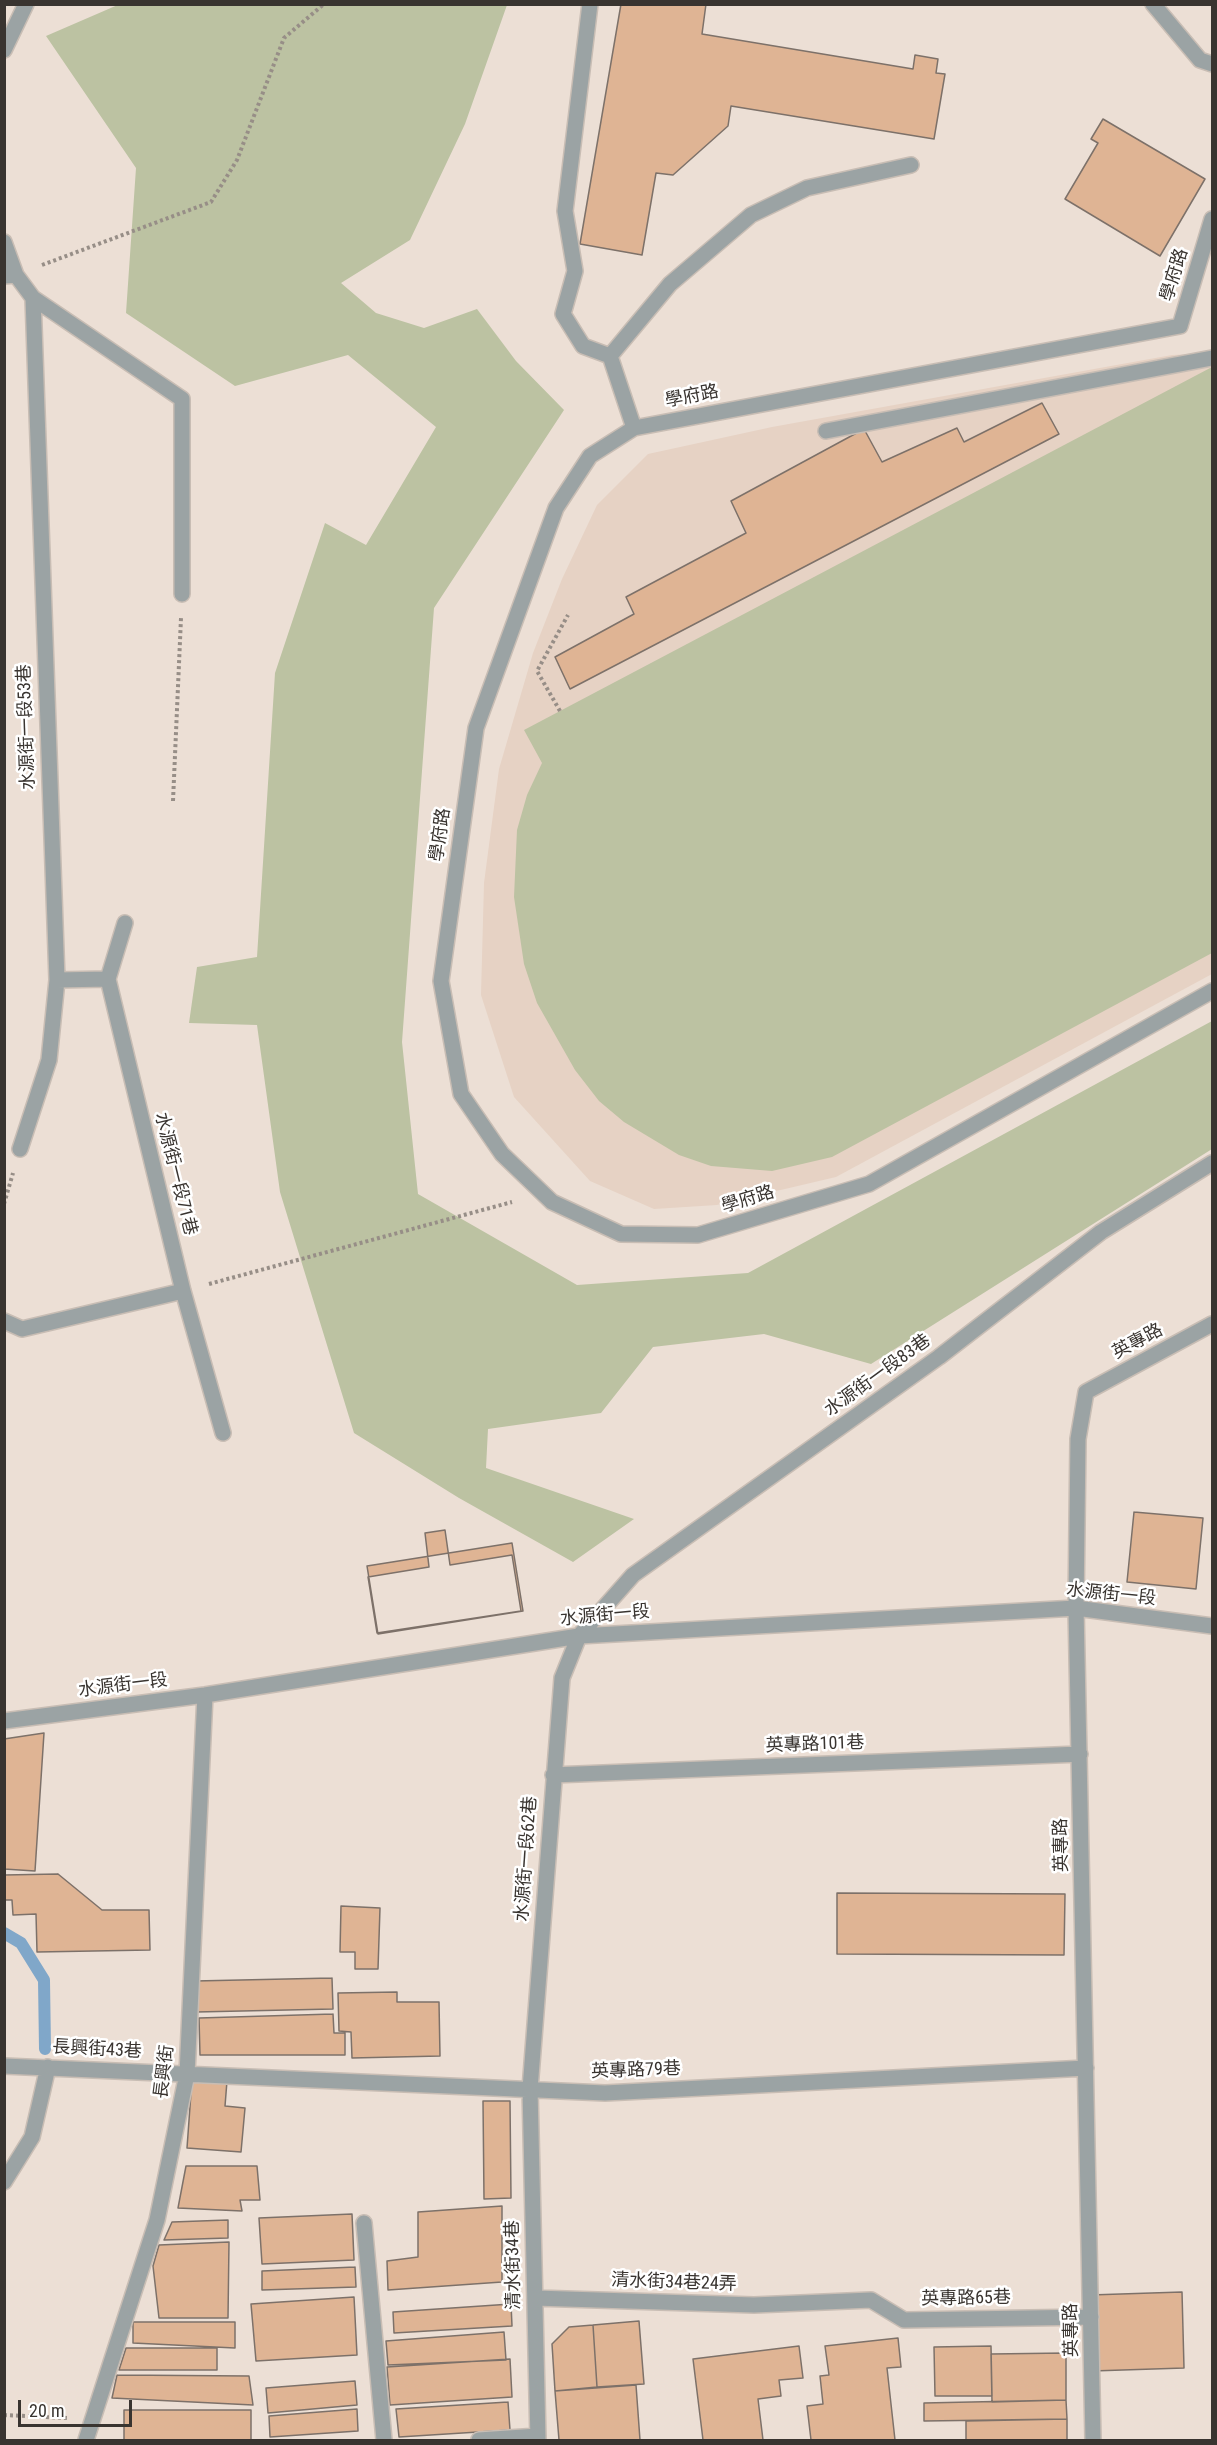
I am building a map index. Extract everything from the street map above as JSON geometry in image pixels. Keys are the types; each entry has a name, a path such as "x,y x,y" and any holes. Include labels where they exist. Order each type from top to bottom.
{"street":[{"path":"4,50 26,4"},
{"path":"590,4 565,211 575,271 563,314 583,346 610,356"},
{"path":"1153,4 1200,60 1212,64"},
{"path":"610,356 670,284 751,215 807,188 910,165"},
{"name":"學府路","path":"1212,219 1180,326 634,428 590,456 556,508 476,728 441,981 461,1094 502,1154 552,1202 621,1234 698,1235 869,1184 1212,991"},
{"path":"4,242 10,275 33,298 182,399 182,594"},
{"name":"水源街一段53巷","path":"20,1149 49,1060 57,980 33,298"},
{"path":"610,356 634,428"},
{"path":"826,431 1212,358"},
{"path":"57,980 108,979 125,923"},
{"name":"水源街一段71巷","path":"108,979 183,1291 223,1433"},
{"name":"水源街一段83巷","path":"579,1636 633,1575 939,1358 1101,1232 1212,1163"},
{"path":"4,1321 22,1329 183,1291"},
{"name":"英專路","path":"1093,2440 1076,1608 1078,1439 1086,1392 1212,1324"},
{"name":"水源街一段","path":"4,1720 205,1695 579,1636 1076,1608 1212,1626"},
{"name":"水源街一段62巷","path":"530,2089 562,1678 579,1636"},
{"name":"長興街","path":"86,2440 95,2419 157,2220 187,2074 205,1695"},
{"name":"英專路101巷","path":"553,1775 1080,1754"},
{"name":"長興街43巷","path":"4,2066 187,2074"},
{"path":"4,2182 32,2137 48,2067"},
{"name":"英專路79巷","path":"187,2074 605,2093 1086,2068"},
{"name":"清水街34巷","path":"530,2089 538,2438"},
{"path":"364,2223 384,2440"},
{"name":"清水街34巷24弄","path":"535,2298 754,2305 812,2301"},
{"name":"英專路65巷","path":"812,2301 871,2300 904,2320 1091,2317"},
{"path":"479,2440 538,2438"}],"path":[{"path":"10,275 211,202 237,160 284,38 324,4"},
{"path":"173,801 182,594"},
{"path":"560,711 537,671 568,615"},
{"path":"183,1291 508,1202 564,1206"},
{"path":"4,2415 95,2419"}],"shaded area":[{"path":"1212,353 1212,974 836,1177 717,1205 654,1209 590,1181 514,1097 481,995 484,883 499,769 533,653 562,579 597,505 648,454 772,427 1172,355"}],"green space":[{"path":"120,4 507,5 465,124 410,240 341,283 376,313 424,328 477,309 516,361 564,410 434,608 402,1042 418,1194 577,1285 748,1273 1212,1021 1212,1149 871,1364 764,1334 653,1347 601,1413 488,1429 486,1468 634,1519 573,1562 459,1498 354,1433 280,1192 257,1025 189,1023 197,967 257,957 275,673 325,523 366,545 436,427 348,355 235,386 126,313 136,168 46,36"},
{"path":"1212,367 1212,953 832,1157 772,1171 711,1166 679,1155 624,1122 599,1101 575,1070 537,1003 524,964 514,897 517,830 527,795 542,763 524,730"}],"building":[{"path":"621,4 706,4 702,34 913,69 915,55 938,59 936,73 945,74 934,139 731,106 728,126 673,175 656,173 642,255 580,244"},
{"path":"1103,119 1205,179 1160,256 1065,199 1098,143 1091,139"},
{"path":"1042,403 1059,434 570,689 555,657 634,614 626,597 746,533 731,501 864,429 882,462 957,428 964,442"},
{"path":"1134,1512 1203,1518 1196,1589 1127,1582"},
{"path":"445,1530 450,1565 512,1555 521,1611 377,1633 368,1577 429,1567 425,1533"},
{"path":"512,1543 523,1611 378,1634 367,1566"},
{"path":"44,1733 35,1871 4,1869 4,1739"},
{"path":"58,1874 102,1910 149,1910 150,1950 37,1952 36,1914 13,1915 12,1900 4,1900 4,1875"},
{"path":"837,1893 1065,1894 1064,1955 837,1954"},
{"path":"341,1906 380,1908 378,1969 355,1969 355,1952 340,1952"},
{"path":"332,1978 333,2009 196,2012 195,1981"},
{"path":"397,1992 397,2002 439,2002 440,2056 352,2058 351,2032 339,2031 338,1993"},
{"path":"333,2014 334,2033 345,2033 345,2055 200,2055 199,2018"},
{"path":"192,2079 227,2081 225,2106 245,2108 241,2152 187,2148"},
{"path":"483,2101 510,2101 511,2198 484,2199"},
{"path":"186,2166 257,2166 260,2200 240,2200 242,2211 178,2208"},
{"path":"502,2206 502,2282 388,2290 387,2261 418,2257 418,2212"},
{"path":"352,2214 354,2260 262,2264 259,2218"},
{"path":"228,2220 228,2238 164,2240 172,2222"},
{"path":"229,2242 228,2318 159,2318 153,2266 159,2245"},
{"path":"355,2267 356,2287 262,2290 262,2271"},
{"path":"1182,2292 1184,2368 1092,2371 1090,2295"},
{"path":"354,2297 357,2355 256,2361 251,2304"},
{"path":"511,2304 512,2326 394,2333 393,2312"},
{"path":"639,2321 644,2384 597,2387 593,2325"},
{"path":"133,2322 235,2322 235,2348 133,2343"},
{"path":"593,2325 597,2387 555,2391 552,2344 569,2327"},
{"path":"504,2332 506,2360 388,2365 386,2341"},
{"path":"898,2338 901,2367 887,2368 895,2440 811,2440 807,2406 823,2404 820,2376 829,2375 825,2346"},
{"path":"799,2346 803,2378 779,2380 781,2396 758,2399 763,2440 703,2440 693,2359"},
{"path":"991,2346 992,2396 935,2396 934,2347"},
{"path":"126,2348 217,2348 217,2370 119,2370"},
{"path":"1066,2353 1066,2400 992,2402 991,2354"},
{"path":"510,2359 512,2397 390,2405 387,2367"},
{"path":"117,2375 249,2376 253,2405 112,2398"},
{"path":"355,2381 357,2405 268,2413 266,2388"},
{"path":"636,2385 640,2440 559,2440 555,2391"},
{"path":"1066,2400 1067,2419 924,2421 924,2403"},
{"path":"508,2402 510,2430 399,2437 396,2409"},
{"path":"357,2409 358,2431 270,2437 269,2416"},
{"path":"124,2410 251,2410 251,2440 124,2440"},
{"path":"1067,2419 1067,2440 966,2440 966,2421"}],"waterway":[{"path":"4,1933 21,1943 44,1980 45,2049"}]}
